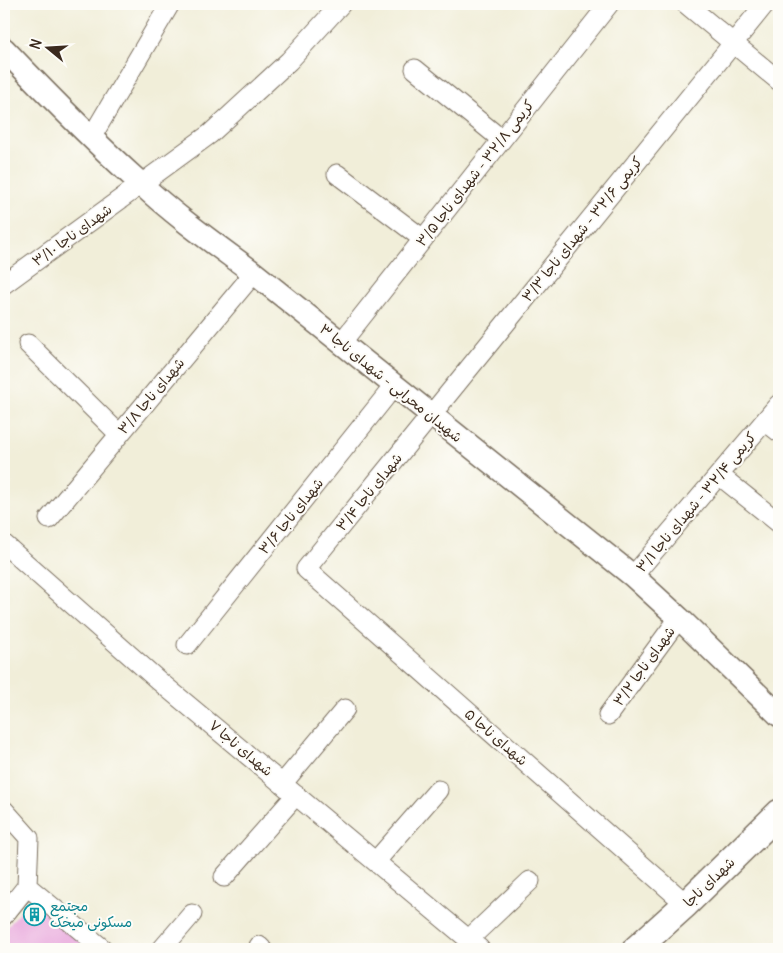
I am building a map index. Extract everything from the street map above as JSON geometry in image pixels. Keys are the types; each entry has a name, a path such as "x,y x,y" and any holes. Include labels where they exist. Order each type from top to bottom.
{"main road":[{"name":"شهدای ناجا","path":"636,949 686,904 779,813"}],"street":[{"path":"91,138 170,4"},
{"name":"شهدای ناجا ۳/۱۰","path":"4,284 210,134 289,61 341,4"},
{"name":"کریمی ۳۲/۸ - شهدای ناجا ۳/۵","path":"340,343 609,4"},
{"path":"686,4 779,81"},
{"name":"کریمی ۳۲/۶ - شهدای ناجا ۳/۳","path":"431,415 765,4"},
{"name":"شهیدان محرابی - شهدای ناجا ۳","path":"4,49 91,138 141,185 633,576 779,715"},
{"path":"415,69 502,140"},
{"path":"337,174 423,239"},
{"name":"شهدای ناجا ۳/۸","path":"49,519 254,273"},
{"path":"28,344 119,434"},
{"name":"شهدای ناجا ۳/۶","path":"187,645 394,386"},
{"name":"کریمی ۳۲/۴ - شهدای ناجا ۳/۱","path":"633,576 719,475 772,427 779,404"},
{"name":"شهدای ناجا ۳/۴","path":"306,569 431,415"},
{"path":"719,475 779,523"},
{"name":"شهدای ناجا ۷","path":"4,544 159,680 474,945"},
{"name":"شهدای ناجا ۵","path":"306,569 686,904"},
{"name":"شهدای ناجا ۳/۲","path":"608,715 679,618"},
{"path":"224,878 345,709"},
{"path":"376,861 438,790"},
{"path":"4,810 29,838 27,886 4,915"},
{"path":"474,945 530,881"},
{"path":"27,886 103,949"},
{"path":"162,949 192,914"}],"building":[{"name":"مجتمع مسکونی میخک","path":"31,898 93,949 4,949 4,931"}],"place":[{"name":"مجتمع مسکونی میخک","path":"34,914"}]}
